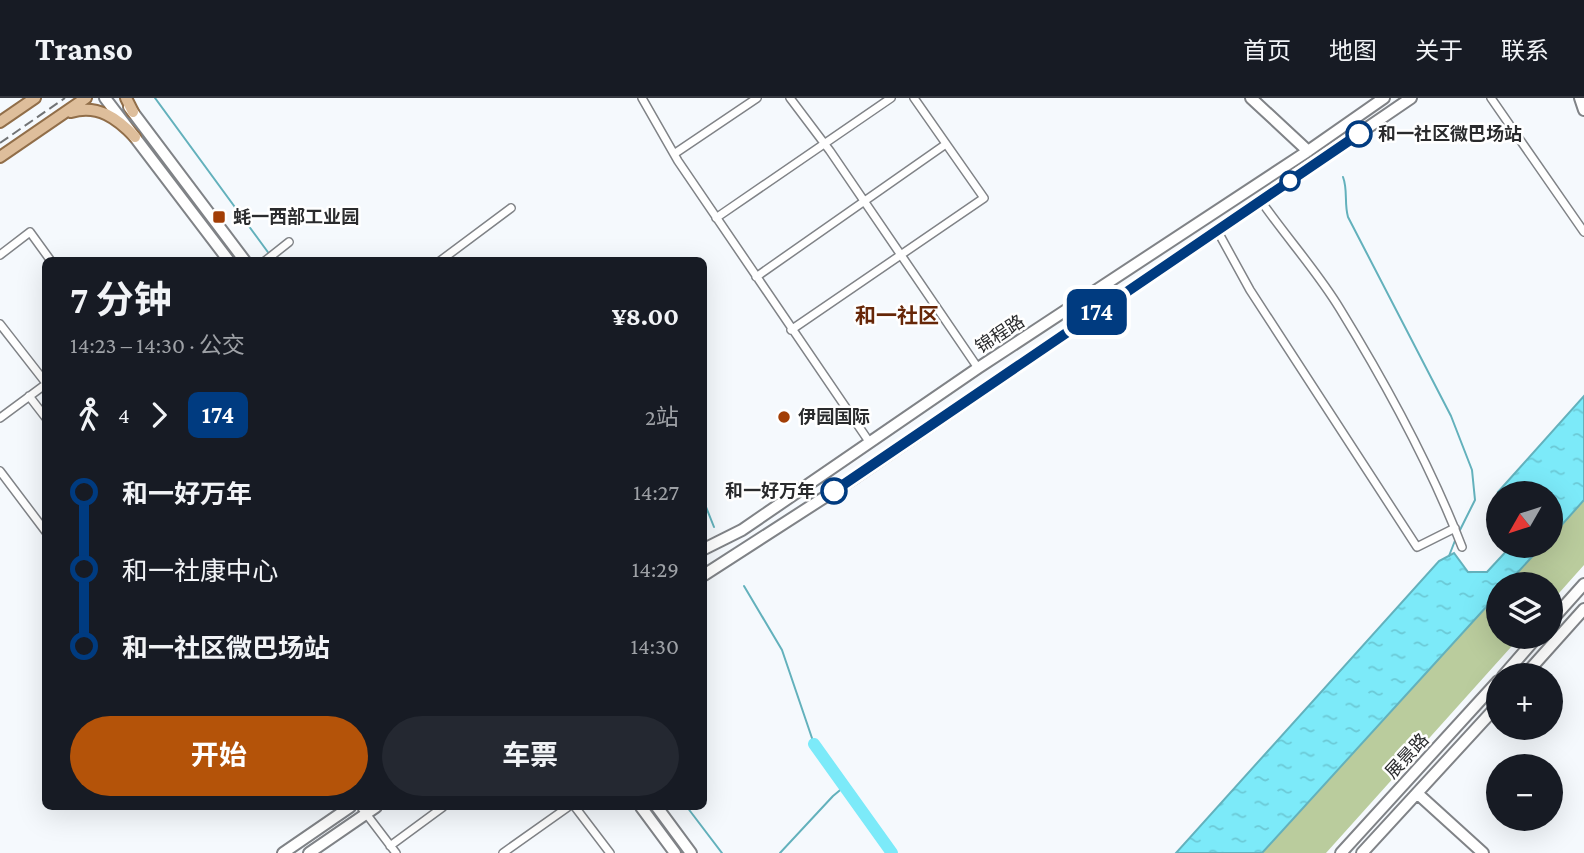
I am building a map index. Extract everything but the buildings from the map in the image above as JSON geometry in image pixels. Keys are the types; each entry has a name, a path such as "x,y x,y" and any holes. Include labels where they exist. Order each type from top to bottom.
{"main road":[{"path":"0,122 35,98"},
{"path":"0,157 86,98"},
{"path":"105,98 226,257"},
{"path":"124,98 242,257"},
{"path":"1251,98 1308,151"},
{"name":"锦程路","path":"707,548 742,530 983,365 1384,98"},
{"name":"锦程路","path":"707,573 856,477 1411,98"},
{"path":"1580,98 1584,110"},
{"path":"55,119 73,111 96,110 116,119 135,137"},
{"path":"983,365 1000,378"},
{"path":"1563,607 1584,584"},
{"path":"1536,663 1584,609"},
{"path":"1514,663 1527,649"},
{"name":"展景路","path":"1341,853 1486,694"},
{"name":"展景路","path":"1362,853 1486,718"},
{"path":"1418,794 1483,853"},
{"path":"283,853 346,810"},
{"path":"309,853 364,810"},
{"path":"643,810 675,853"},
{"path":"659,810 691,853"}],"street":[{"path":"642,98 674,154 716,218 870,443"},
{"path":"674,154 757,98"},
{"path":"790,98 983,365"},
{"path":"716,218 891,98"},
{"path":"792,330 984,198 914,98"},
{"path":"1491,98 1584,232"},
{"path":"756,277 946,144"},
{"path":"1261,201 1339,306 1450,513 1462,547"},
{"path":"445,257 511,208"},
{"path":"1217,230 1250,290 1417,547 1455,528"},
{"path":"0,255 30,232 48,257"},
{"path":"270,257 289,242"},
{"path":"0,324 42,378"},
{"path":"0,418 42,386"},
{"path":"29,396 42,413"},
{"path":"0,471 42,527"},
{"path":"364,810 396,853"},
{"path":"390,846 439,810"},
{"path":"503,853 564,810"},
{"path":"577,810 610,853"}],"green space":[{"path":"1584,500 1584,565 1563,589 1563,572 1518,572 1531,558 1563,558 1563,524"},
{"path":"1486,607 1486,649 1509,649 1497,663 1486,663 1486,675 1326,853 1262,853"}],"water":[{"path":"1584,396 1584,500 1563,524 1563,481 1508,481"},
{"path":"1454,553 1468,572 1486,572 1486,607 1262,853 1176,853 1439,561"},
{"path":"1500,558 1531,558 1518,572 1487,572"}],"waterway":[{"path":"155,98 270,255"},
{"path":"1343,177 1348,217 1451,416 1472,470 1475,500 1460,530"},
{"path":"707,510 714,527"},
{"path":"1449,556 1456,538"},
{"path":"744,586 782,650 814,744"},
{"path":"814,744 892,853"},
{"path":"780,853 845,786"},
{"path":"689,810 722,853"}],"railway":[{"path":"0,143 65,98"}],"bus line":[{"name":"174","path":"834,491 1359,134"}],"place":[{"name":"和一社区微巴场站","path":"1359,134"},
{"name":"蚝一西部工业园","path":"219,217"},
{"name":"伊园国际","path":"784,417"},
{"name":"和一好万年","path":"834,491"}],"district":[{"name":"和一社区","path":"897,316"}]}
